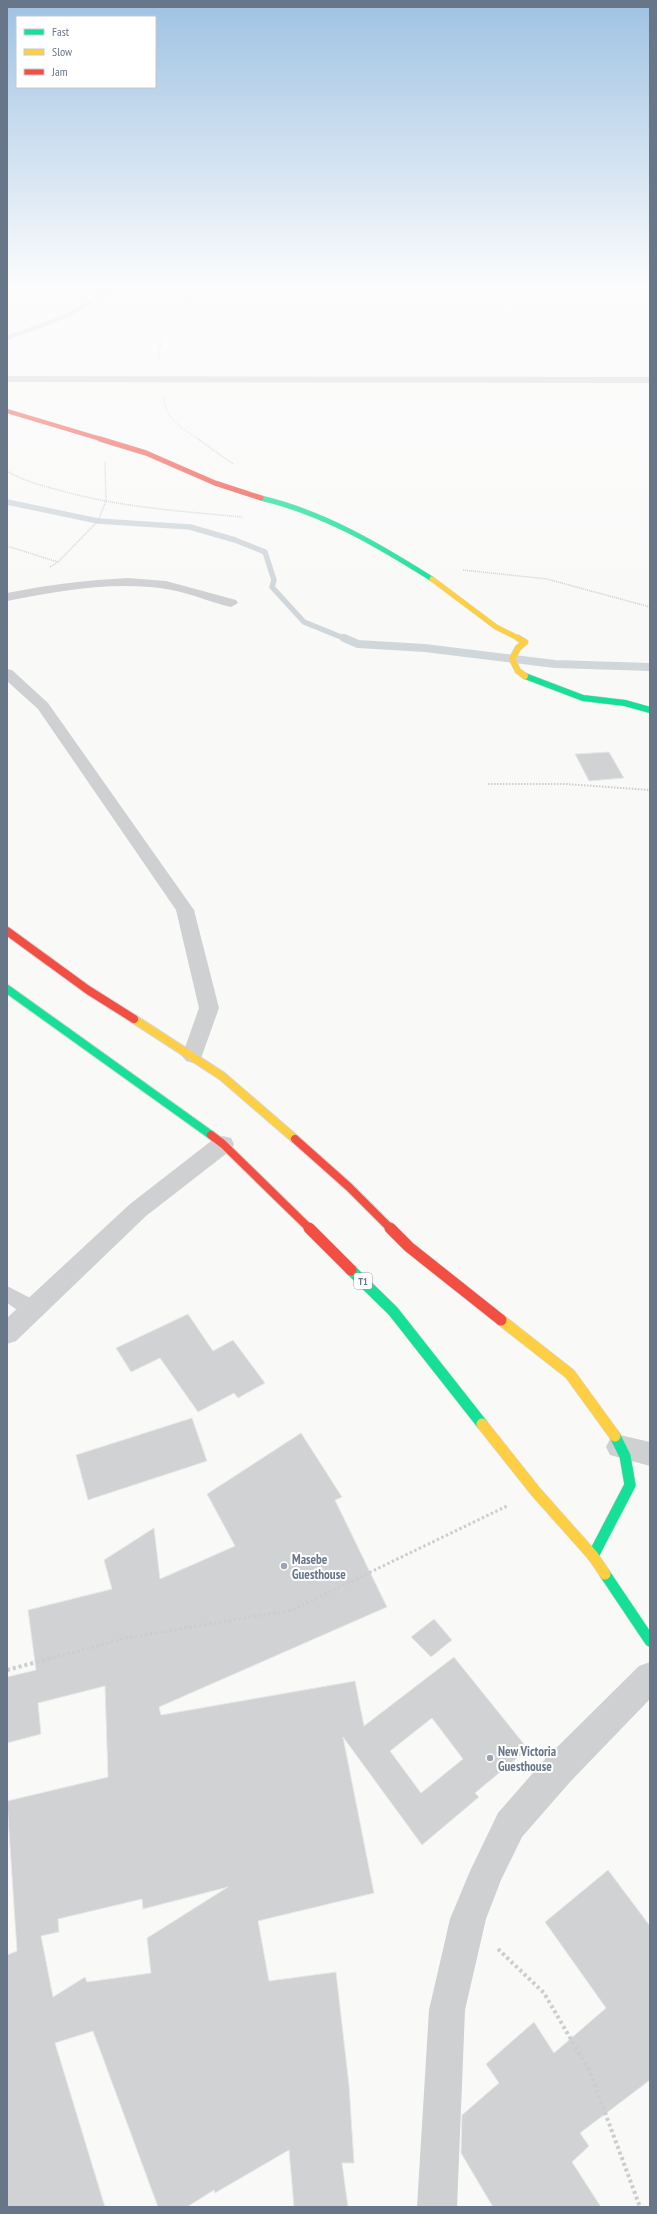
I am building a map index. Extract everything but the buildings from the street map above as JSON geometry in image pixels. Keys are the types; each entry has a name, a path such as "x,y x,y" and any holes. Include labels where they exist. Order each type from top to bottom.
{"main road":[{"path":"7,411 103,439 179,466 215,484 256,497 299,508 352,531 449,590 496,626 525,642 518,648 512,659 518,671 526,677 583,698 625,703 650,710"},
{"path":"7,931 88,990 222,1076 348,1187 409,1247 570,1374 612,1431 626,1456 630,1485 592,1556"},
{"name":"T1","path":"7,989 224,1144 393,1311 536,1492 592,1556 650,1641"}],"street":[{"path":"7,597 33,591 110,584 141,584 166,586 231,603"},
{"path":"7,673 44,706 185,910 209,1008 193,1056"},
{"path":"7,1334 35,1310 138,1210 224,1144"},
{"path":"620,1446 650,1454"},
{"path":"437,2207 447,2010 468,1919 487,1871 510,1825 558,1770 650,1677"}],"lane":[{"path":"7,1294 35,1310"}],"path":[{"path":"165,389 164,393 165,410 174,422 238,467"},
{"path":"47,569 58,562 98,521 106,501 103,439"},
{"path":"7,472 68,494 106,501 243,517"},
{"path":"7,546 58,562"},
{"path":"461,570 546,580 650,607"},
{"path":"488,784 566,784 650,790"},
{"path":"7,1670 126,1638 292,1610 536,1492"},
{"path":"468,1919 544,1993 590,2072 640,2207"}],"waterway":[{"path":"7,502 98,521 190,527 235,540 265,552 274,580 272,587 304,622 346,639"},
{"path":"344,638 358,644 425,648 555,664 650,667"}],"traffic: fast":[{"path":"261,498 299,508 351,531 432,579"},
{"path":"525,676 583,698 625,703 650,710"},
{"path":"7,989 211,1135"},
{"path":"351,1270 393,1311 482,1424"},
{"path":"593,1556 630,1485 625,1456 615,1436"},
{"path":"605,1574 650,1641"}],"traffic: slow":[{"path":"432,579 449,590 496,627 525,642 518,648 512,659 518,671 525,676"},
{"path":"134,1019 222,1076 295,1139"},
{"path":"501,1320 570,1374 615,1436"},
{"path":"482,1424 536,1492 593,1556 605,1574"}],"traffic: jam":[{"path":"7,411 146,453 215,483 261,498"},
{"path":"7,931 88,990 134,1019"},
{"path":"211,1135 223,1144 351,1270"},
{"path":"295,1139 349,1187 409,1247 501,1320"}],"place":[{"name":"Masebe Guesthouse","path":"284,1566"},
{"name":"New Victoria Guesthouse","path":"490,1758"}]}
